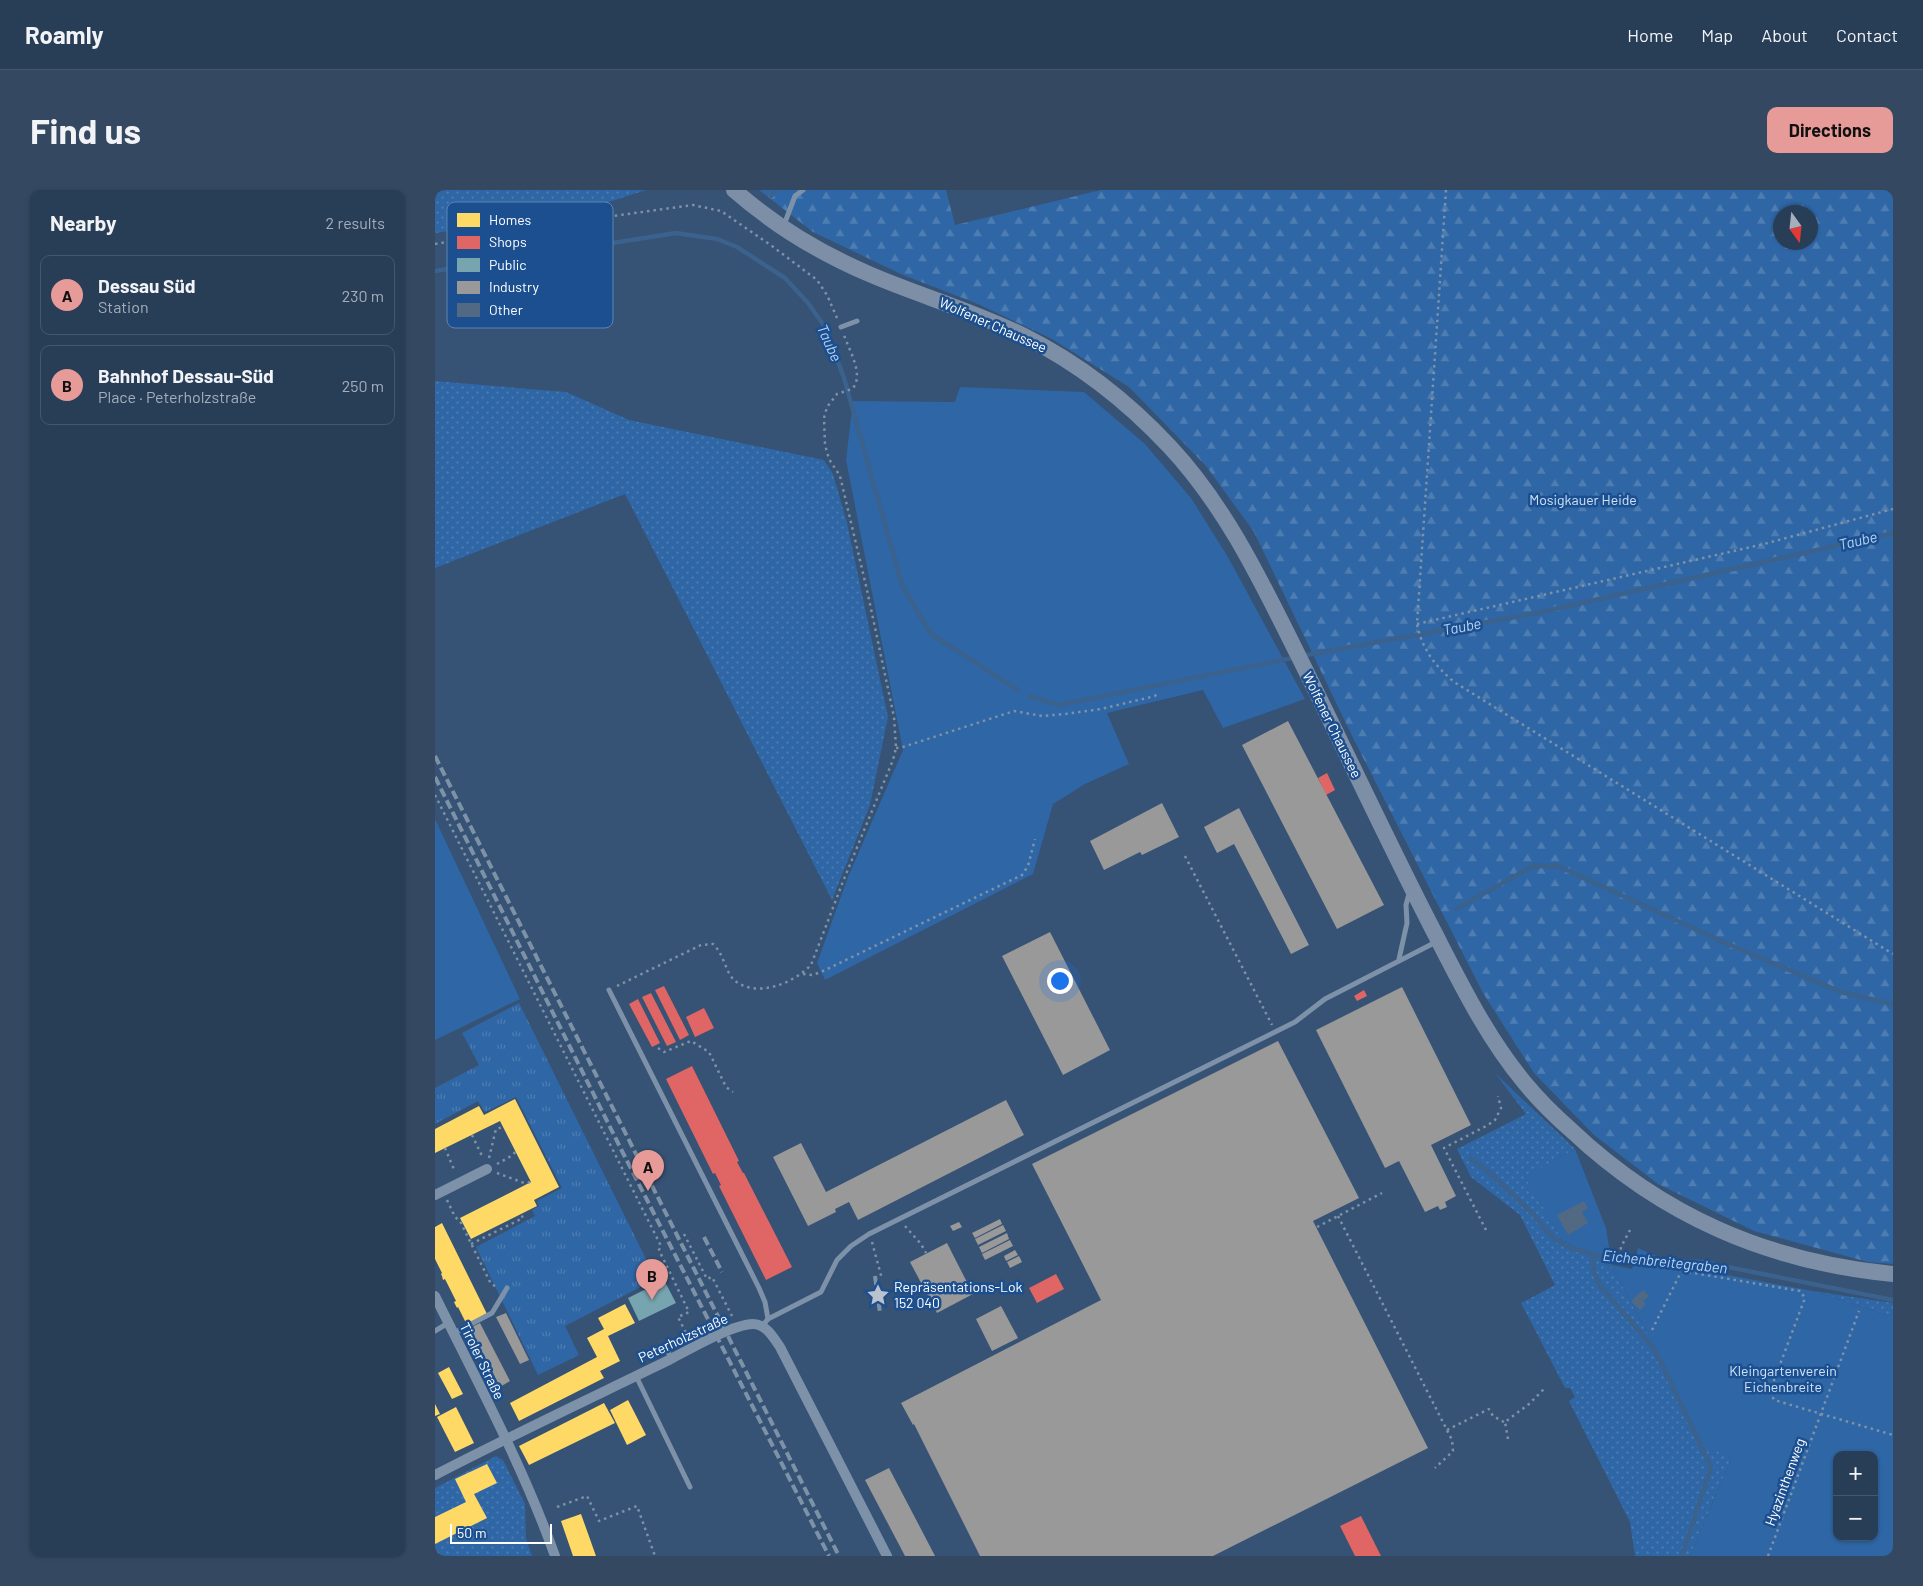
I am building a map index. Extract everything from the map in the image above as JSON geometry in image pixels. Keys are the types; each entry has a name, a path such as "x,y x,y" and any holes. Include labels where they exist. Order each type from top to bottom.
{"main road":[{"name":"Wolfener Chaussee","path":"734,190 783,228 831,256 866,273 974,314 1023,336 1077,367 1118,397 1171,448 1205,489 1242,546 1308,675 1411,888 1481,1020 1523,1081 1591,1149 1621,1173 1663,1202 1734,1237 1814,1262 1893,1274"}],"street":[{"path":"439,1193 487,1169"},
{"name":"Tiroler Straße","path":"435,1296 505,1439 540,1515 555,1556"},
{"name":"Peterholzstraße","path":"435,1475 693,1347 746,1325 765,1322"},
{"path":"765,1322 780,1347 887,1556"}],"lane":[{"path":"783,228 795,196 803,190"},
{"path":"841,327 857,321"},
{"path":"1399,959 1407,923 1406,905 1411,888"},
{"path":"609,990 759,1288 765,1302 765,1322 821,1292 837,1260 851,1246 869,1234 1295,1022 1325,999 1399,959 1439,941"},
{"path":"453,1334 492,1314 506,1290"},
{"path":"435,1331 448,1323"},
{"path":"666,1346 671,1359"},
{"path":"636,1376 690,1486"}],"path":[{"path":"1446,190 1417,624 1426,651 1438,669 1453,682 1893,954"},
{"path":"609,990 701,945 713,944 719,950 733,979 744,986 768,989 803,974 811,965 893,760 896,748 893,717 865,580 840,476 829,459 825,445 824,418 827,407 837,394 852,389 858,380 857,371 841,327 827,295 817,280 721,212 693,205 613,216"},
{"path":"1417,624 1764,544 1893,509"},
{"path":"896,748 1013,711 1042,716 1065,714 1101,709 1155,696 1158,692"},
{"path":"435,795 661,1246 659,1250 689,1312 678,1317 693,1347"},
{"path":"803,974 812,975 821,972 1022,875 1028,866 1035,840"},
{"path":"1185,856 1275,1031"},
{"path":"658,1048 668,1052 691,1041 704,1048 709,1052 726,1087 733,1092"},
{"path":"1486,1230 1444,1148 1495,1120 1501,1108 1498,1096"},
{"path":"487,1169 496,1130 503,1126"},
{"path":"472,1134 479,1146 487,1169"},
{"path":"445,1148 460,1182"},
{"path":"487,1169 513,1156 515,1152"},
{"path":"487,1169 524,1183 531,1182"},
{"path":"439,1193 455,1217 460,1221 491,1284 506,1290"},
{"path":"1317,1227 1382,1193"},
{"path":"471,1244 523,1218 521,1214"},
{"path":"1338,1216 1453,1444 1453,1451 1435,1468"},
{"path":"901,1218 907,1230 921,1244 926,1253"},
{"path":"1620,1256 1621,1247 1630,1230"},
{"path":"684,1234 707,1279 712,1277 738,1328"},
{"path":"869,1234 882,1279"},
{"path":"479,1235 481,1239"},
{"path":"1653,1330 1680,1274 1689,1272 1800,1291 1805,1298 1770,1391 1773,1400 1893,1435"},
{"name":"Hyazinthenweg","path":"1768,1556 1859,1311"},
{"path":"1505,1422 1529,1404 1545,1388"},
{"path":"1447,1430 1489,1409 1493,1416 1505,1422"},
{"path":"1505,1422 1508,1439"},
{"path":"557,1507 587,1496 599,1521 637,1506 655,1556"}],"green space":[{"path":"435,190 646,190 609,202 447,202 447,231 435,233"},
{"name":"Mosigkauer Heide","path":"759,190 946,190 955,225 1101,190 1893,190 1893,1264 1868,1262 1754,1231 1658,1184 1594,1135 1534,1073 1483,993 1354,740 1254,532 1206,466 1129,387 1052,339 978,304 903,275 813,232"},
{"path":"435,381 566,392 629,420 824,460 833,474 847,523 888,717 870,805 832,900 625,494 435,568"},
{"path":"960,387 1084,392 1145,444 1191,498 1228,557 1305,699 1223,728 1203,690 1107,713 1129,764 1085,784 1053,804 1033,874 825,980 817,963 848,877 903,750 846,460 853,401 955,402"},
{"path":"435,819 520,999 435,1040"},
{"path":"519,1003 656,1279 565,1326 579,1355 538,1375 476,1247 535,1216 532,1210 539,1206 537,1201 562,1188 516,1097 485,1112 478,1101 435,1124 435,1088 479,1065 462,1033"},
{"path":"1495,1073 1575,1149 1526,1177 1563,1241 1612,1267 1647,1332 1732,1457 1690,1556 1635,1556 1630,1522 1569,1401 1575,1397 1570,1388 1565,1388 1521,1303 1555,1285 1520,1215 1471,1177 1457,1149 1526,1114"},
{"name":"Kleingartenverein Eichenbreite","path":"1575,1149 1606,1228 1612,1265 1632,1269 1638,1248 1679,1266 1813,1291 1893,1317 1893,1556 1690,1556 1732,1457 1703,1445 1647,1332 1612,1267 1563,1241 1525,1177"},
{"path":"1813,1291 1893,1303 1893,1317"},
{"path":"496,1456 503,1460 525,1504 526,1538 532,1556 435,1556 435,1488"}],"building: Homes":[{"path":"515,1099 559,1187 534,1200 537,1206 471,1239 460,1218 531,1182 500,1121 435,1153 435,1129 479,1106 484,1115"},
{"path":"442,1223 487,1314 467,1325 454,1302 456,1301 445,1279 443,1280 442,1273 435,1259 435,1227"},
{"path":"625,1304 635,1323 608,1336 620,1361 600,1371 604,1378 519,1421 510,1403 597,1357 587,1338 604,1329 598,1318"},
{"path":"449,1367 463,1394 452,1399 438,1373"},
{"path":"628,1400 646,1435 627,1445 610,1410"},
{"path":"604,1403 615,1423 529,1465 519,1446"},
{"path":"435,1404 440,1414 435,1416"},
{"path":"456,1407 474,1443 455,1452 437,1417"},
{"path":"487,1464 497,1483 474,1494 487,1518 435,1544 435,1517 466,1502 455,1479"},
{"path":"581,1514 596,1556 573,1556 561,1521"}],"building: Shops":[{"path":"1327,773 1335,790 1326,795 1318,778"},
{"path":"664,986 689,1035 680,1040 655,990"},
{"path":"1364,990 1367,996 1357,1001 1354,996"},
{"path":"651,993 676,1042 667,1046 642,997"},
{"path":"638,999 660,1043 652,1047 629,1004"},
{"path":"704,1008 714,1028 695,1037 686,1017"},
{"path":"692,1066 739,1161 737,1162 792,1267 766,1280 719,1186 721,1185 715,1173 713,1174 666,1079"},
{"path":"1056,1274 1064,1289 1037,1303 1029,1288"},
{"path":"1361,1516 1381,1556 1355,1556 1340,1526"}],"building: Public":[{"path":"664,1280 676,1303 639,1321 628,1298"}],"building: Industry":[{"path":"1288,721 1384,905 1337,929 1242,745"},
{"path":"1162,803 1179,837 1142,855 1140,852 1104,870 1090,841"},
{"path":"1239,808 1309,945 1291,954 1234,844 1217,853 1204,827"},
{"path":"1050,932 1110,1050 1063,1075 1002,956"},
{"path":"1402,987 1471,1125 1431,1145 1456,1196 1445,1202 1447,1207 1440,1210 1438,1206 1425,1212 1399,1161 1385,1168 1316,1030"},
{"path":"1278,1041 1359,1198 1313,1221 1428,1448 1213,1556 980,1556 914,1424 901,1403 1101,1300 1032,1164"},
{"path":"1006,1100 1024,1135 858,1220 849,1202 835,1209 836,1212 808,1226 773,1157 801,1143 826,1192"},
{"path":"1000,1219 1002,1224 975,1238 972,1233"},
{"path":"959,1222 962,1227 953,1231 950,1226"},
{"path":"1003,1225 1006,1231 978,1245 975,1239"},
{"path":"1007,1233 1009,1239 982,1253 979,1247"},
{"path":"1010,1240 1013,1246 985,1260 982,1254"},
{"path":"947,1243 973,1294 937,1313 910,1262"},
{"path":"1015,1250 1018,1255 1006,1261 1004,1256"},
{"path":"1019,1256 1022,1262 1010,1268 1007,1262"},
{"path":"1001,1306 1018,1338 992,1351 976,1319"},
{"path":"506,1313 529,1360 520,1364 496,1317"},
{"path":"480,1323 510,1381 500,1387 470,1328"},
{"path":"889,1468 935,1556 905,1556 865,1480"}],"building: Other":[{"path":"1584,1201 1588,1208 1582,1212 1588,1223 1568,1235 1557,1215"},
{"path":"1643,1290 1649,1296 1643,1301 1646,1304 1640,1310 1631,1301"}],"waterway":[{"path":"771,196 774,190"},
{"name":"Taube","path":"613,243 676,233 717,239 737,247 785,278 808,303 825,327 844,378 902,585 931,634 1018,690"},
{"name":"Taube","path":"435,271 447,269"},
{"name":"Taube","path":"1029,696 1059,705 1312,654 1537,613 1893,533"},
{"path":"1456,909 1533,866 1558,866 1721,941 1841,992 1893,1004"},
{"name":"Eichenbreitegraben","path":"1471,1158 1534,1215 1549,1234 1567,1247 1607,1258 1703,1262 1893,1300"},
{"path":"1592,1254 1594,1272 1599,1284 1655,1350 1711,1467 1682,1556"}],"railway":[{"path":"435,756 839,1556"},
{"path":"435,777 623,1153 829,1556"},
{"path":"704,1237 722,1272"},
{"path":"875,1276 880,1313"}],"place":[{"name":"Dessau Süd","path":"648,1191"},
{"name":"Repräsentations-Lok 152 040","path":"878,1295"},
{"name":"Bahnhof Dessau-Süd","path":"652,1300"}]}
